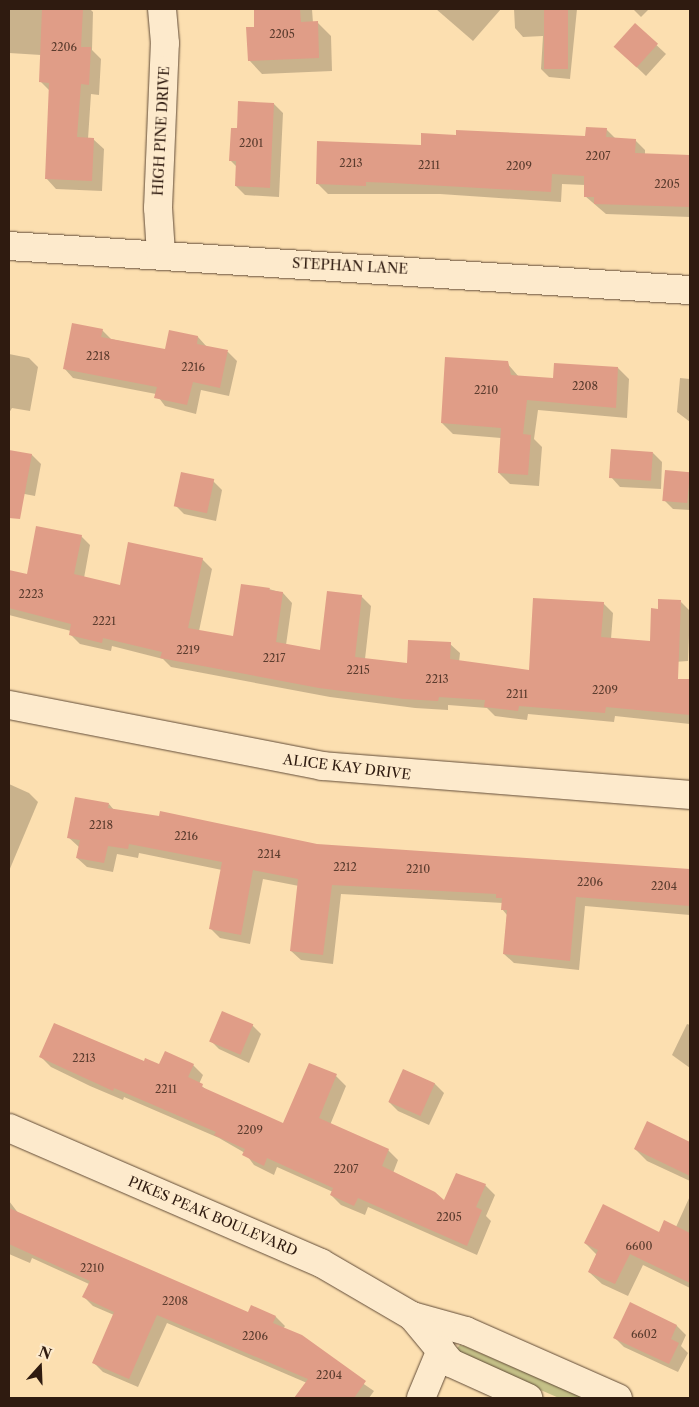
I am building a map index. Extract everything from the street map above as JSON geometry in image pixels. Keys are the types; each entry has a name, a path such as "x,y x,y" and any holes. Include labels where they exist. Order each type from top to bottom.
{"street":[{"name":"HIGH PINE DRIVE","path":"161,254 158,208 166,43 162,9"},
{"name":"STEPHAN LANE","path":"9,246 161,254 690,290"},
{"name":"ALICE KAY DRIVE","path":"9,705 322,766 690,795"},
{"name":"PIKES PEAK BOULEVARD","path":"9,1128 322,1263 412,1316 466,1331 618,1398"},
{"name":"PIKES PEAK BOULEVARD","path":"412,1316 452,1362 528,1398"},
{"path":"421,1398 441,1350"}],"shaded area":[{"path":"460,1345 584,1398 559,1398 460,1355 457,1348"}],"building":[{"path":"42,9 83,9 81,47 91,47 89,85 81,84 77,137 94,138 92,181 45,179 49,83 39,82"},
{"path":"254,9 300,9 301,22 318,21 319,58 248,61 246,27 254,27"},
{"path":"544,9 568,9 568,69 544,69"},
{"path":"635,23 658,44 637,68 614,47"},
{"path":"238,101 274,103 270,188 235,186 236,161 229,161 231,128 237,128"},
{"path":"586,127 607,128 606,137 636,139 635,153 690,155 690,207 594,204 594,197 584,197 584,176 552,174 551,192 366,182 366,186 316,184 317,141 421,145 421,133 456,135 456,130 585,136"},
{"path":"72,323 103,329 101,337 165,349 169,330 198,336 197,344 228,350 220,388 193,382 187,405 154,398 157,387 63,369"},
{"path":"445,357 508,361 511,375 553,378 554,363 618,367 616,408 527,400 523,434 531,435 528,475 498,473 501,428 441,423"},
{"path":"611,449 653,452 651,481 609,478"},
{"path":"9,450 32,454 20,519 9,518"},
{"path":"665,470 690,472 687,503 662,501"},
{"path":"181,472 214,479 207,513 174,506"},
{"path":"36,526 82,535 74,574 120,585 128,542 203,558 188,628 233,636 241,584 270,588 269,590 283,592 276,642 320,650 327,591 362,595 355,657 407,663 408,640 451,642 450,659 529,670 533,598 604,602 601,637 650,641 651,608 658,609 658,599 681,600 678,679 690,679 690,715 606,707 605,713 519,706 518,711 484,707 485,700 439,697 438,701 404,699 319,688 160,658 162,652 103,638 102,643 69,635 71,624 9,608 9,570 27,574"},
{"path":"75,797 109,803 108,808 159,816 160,811 317,844 690,869 690,906 576,897 570,961 503,954 507,910 501,910 502,898 496,898 496,894 332,885 323,955 290,951 298,879 253,870 241,935 209,929 222,862 129,844 128,849 108,846 104,863 76,858 80,840 67,838"},
{"path":"222,1011 253,1024 240,1055 209,1041"},
{"path":"54,1023 144,1061 145,1058 159,1064 165,1051 194,1064 188,1077 203,1084 202,1087 283,1123 309,1063 337,1074 319,1118 389,1149 382,1166 435,1192 444,1200 456,1173 486,1184 476,1207 482,1210 467,1246 358,1198 354,1206 330,1195 333,1188 267,1158 264,1166 242,1155 245,1149 214,1135 216,1132 114,1088 113,1091 39,1057"},
{"path":"403,1069 435,1083 420,1116 388,1102"},
{"path":"647,1121 690,1142 690,1176 634,1149"},
{"path":"603,1204 659,1232 664,1220 690,1233 690,1283 630,1254 615,1284 588,1272 598,1250 584,1243"},
{"path":"9,1208 248,1312 251,1305 276,1316 273,1323 302,1335 366,1381 354,1398 294,1398 308,1379 157,1315 129,1379 92,1363 114,1312 82,1297 90,1281 9,1244"},
{"path":"630,1302 677,1325 671,1339 679,1343 669,1364 613,1338"}]}
